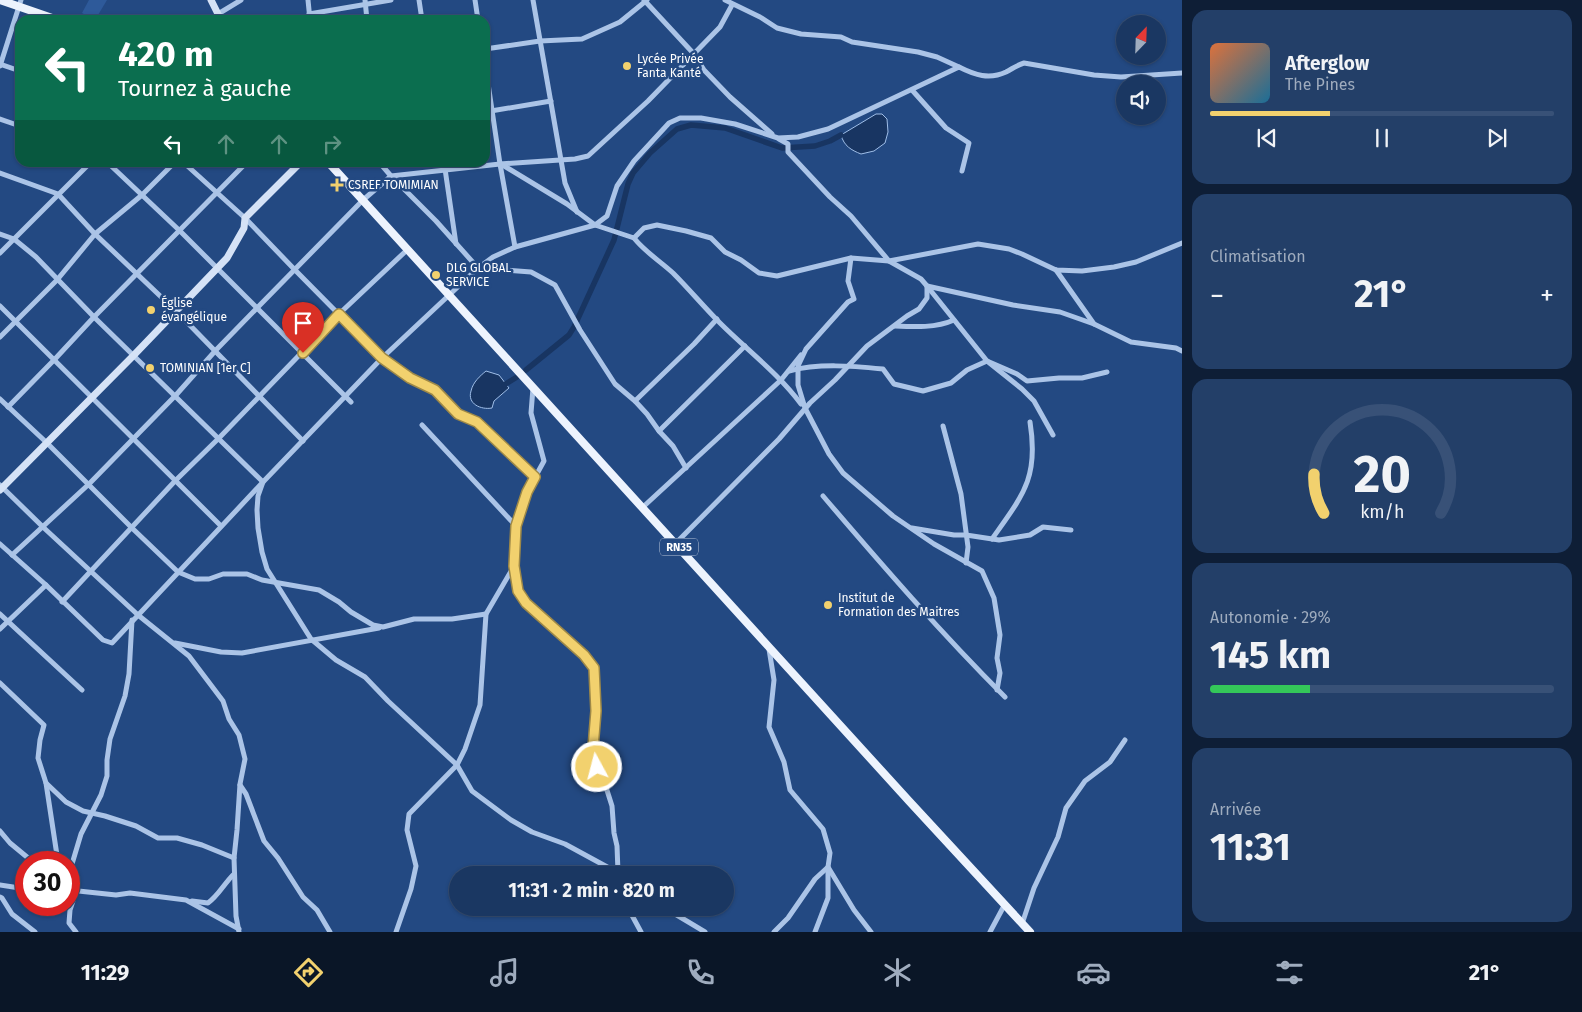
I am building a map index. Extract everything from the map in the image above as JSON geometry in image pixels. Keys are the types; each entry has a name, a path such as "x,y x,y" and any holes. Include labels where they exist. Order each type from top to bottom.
{"main road":[{"path":"0,0 20,3 47,15"},
{"name":"RN35","path":"332,167 585,446 676,543 908,801 1030,932"}],"street":[{"path":"211,0 219,15"},
{"path":"222,15 241,0"},
{"path":"308,0 310,15"},
{"path":"317,15 365,2 391,0"},
{"path":"419,0 421,15"},
{"path":"475,0 477,15"},
{"path":"533,0 565,183 577,212"},
{"path":"725,0 760,17 777,28 801,34 841,37 852,42 918,52 937,57 977,76 989,76 1005,72 1024,63 1094,76 1121,78 1182,73"},
{"path":"490,48 582,39 620,22 646,1 694,54 704,70 730,97 767,130 788,144 788,152 830,197 851,216 889,261 921,279 987,361 1034,401 1053,435"},
{"path":"365,2 366,15"},
{"path":"16,15 20,3"},
{"path":"490,165 588,156 648,101 720,27 732,5"},
{"path":"15,18 0,65 15,70"},
{"path":"1,547 46,585 105,642 112,643 382,358 478,268 515,247 595,225 607,216 617,186 634,161 669,123 680,118 701,118 735,124 778,138 798,137 828,129 959,67"},
{"path":"912,90 946,128 969,144 962,170"},
{"path":"490,97 515,247"},
{"path":"492,110 551,101"},
{"path":"0,119 15,124"},
{"path":"500,164 595,225 611,232 634,238 643,250 666,267 691,290 717,319 781,380 805,408"},
{"path":"0,253 86,167"},
{"path":"112,167 218,268 351,402"},
{"path":"0,336 57,280 95,234 142,195 170,167"},
{"path":"188,167 246,218 382,358 410,378 435,390 458,414 477,422 535,477"},
{"path":"8,406 243,167"},
{"path":"239,931 233,875 240,784 245,759 239,735 229,719 223,701 189,656 138,615 1,487 134,356 218,268 236,243 244,228 246,218 297,167"},
{"path":"383,167 436,221 478,268 531,272 555,285 580,330 615,384 636,401 673,446 686,468"},
{"path":"387,167 389,174"},
{"path":"445,167 456,245"},
{"path":"12,555 44,528 89,484 176,395 216,350 389,174 476,167"},
{"path":"0,173 58,194 95,234 216,350 303,441"},
{"path":"634,238 644,228 657,225 686,231 710,238 725,252 741,260 759,273 777,276 851,258 889,261 978,244 1009,249 1056,270 1082,271 1114,267 1154,256 1182,243"},
{"path":"0,234 14,239 36,257 94,317 263,482"},
{"path":"62,602 175,481 220,438 339,314 408,249"},
{"path":"643,507 781,380 848,302 854,299 848,281 851,258"},
{"path":"1056,270 1094,324"},
{"path":"927,286 1013,305 1060,312 1094,324 1131,342 1176,348 1182,351"},
{"path":"676,543 779,439 805,408 867,346 919,309 927,298 927,286"},
{"path":"0,306 221,526"},
{"path":"636,401 717,319"},
{"path":"895,326 920,327 954,320"},
{"path":"659,431 745,346"},
{"path":"806,349 798,368 798,385 805,408 829,454 844,474 893,516 966,563 982,571 994,598 1000,635 996,658 1000,673 997,690"},
{"path":"789,371 798,368 849,365 883,369 894,384 922,391 952,383 967,370 987,361"},
{"path":"987,361 1027,381 1082,378 1107,372"},
{"path":"533,387 531,413 544,461 527,492 516,526 514,566 518,591 526,603 584,655 594,668 596,711 593,748 597,767 612,806 619,866"},
{"path":"0,399 178,572 195,579 209,579 223,574 247,574 262,580 319,590 373,625 383,627"},
{"path":"992,539 1025,489 1033,459 1030,422"},
{"path":"422,425 516,526"},
{"path":"943,426 961,494 968,547 966,563"},
{"path":"263,482 258,503 258,528 262,552 267,568 311,639 336,660 364,677 457,765 472,791 532,832 565,844 605,866"},
{"path":"823,496 879,562 970,662 1005,697"},
{"path":"909,527 999,540 1030,535 1043,527 1071,530"},
{"path":"396,932 411,888 416,866 407,830 409,814 457,765 466,749 480,706 486,614 514,566"},
{"path":"0,629 46,585"},
{"path":"0,614 82,690"},
{"path":"172,642 221,652 242,653 383,627 414,618 452,619 486,614"},
{"path":"76,851 90,812 105,784 110,739 125,696 129,674 132,620"},
{"path":"769,646 774,680 769,727 784,762 790,790 823,829 830,853 828,898 815,932"},
{"path":"1,688 44,725 38,758 46,783 56,851"},
{"path":"1022,924 1034,888 1058,837 1066,808 1085,781 1110,762 1125,740"},
{"path":"46,783 66,802 83,810 136,826 158,838 177,838 202,845 234,858"},
{"path":"240,784 246,794 264,842 278,858 303,897 317,910 330,932"},
{"path":"0,831 20,851"},
{"path":"774,932 788,918 815,879 828,867"},
{"path":"828,867 859,917 871,932"},
{"path":"80,891 116,895 130,892 208,903 214,899 233,875"},
{"path":"0,885 15,888"},
{"path":"0,897 12,914 35,932"},
{"path":"186,900 239,931"},
{"path":"990,932 1005,904"},
{"path":"70,916 69,923 76,932"},
{"path":"632,916 641,932"},
{"path":"678,916 705,932"}],"shaded area":[{"path":"89,0 107,0 98,15 86,15 82,13"},
{"path":"876,114 882,114 887,119 888,132 885,143 874,151 861,154 848,147 841,135"},
{"path":"486,371 499,375 509,388 494,401 492,408 479,407 473,403 470,396 475,382"}],"waterway":[{"path":"526,370 569,335 614,240 628,184 633,173 650,153 677,129 691,125 725,128 782,148 815,146 841,135"},
{"path":"504,385 517,377"}],"place":[{"name":"Lycée Privée Fanta Kanté","path":"627,66"},
{"name":"CSREF TOMIMIAN","path":"337,185"},
{"name":"DLG GLOBAL SERVICE","path":"436,275"},
{"name":"Église évangélique","path":"151,310"},
{"name":"TOMINIAN [1er C]","path":"150,368"},
{"name":"Institut de Formation des Maitres","path":"828,605"}],"route":[{"path":"303,353 339,314 382,358 410,378 435,390 458,414 477,422 535,477 527,492 516,526 514,566 518,591 526,603 584,655 594,668 596,711 593,748 597,767"}]}
